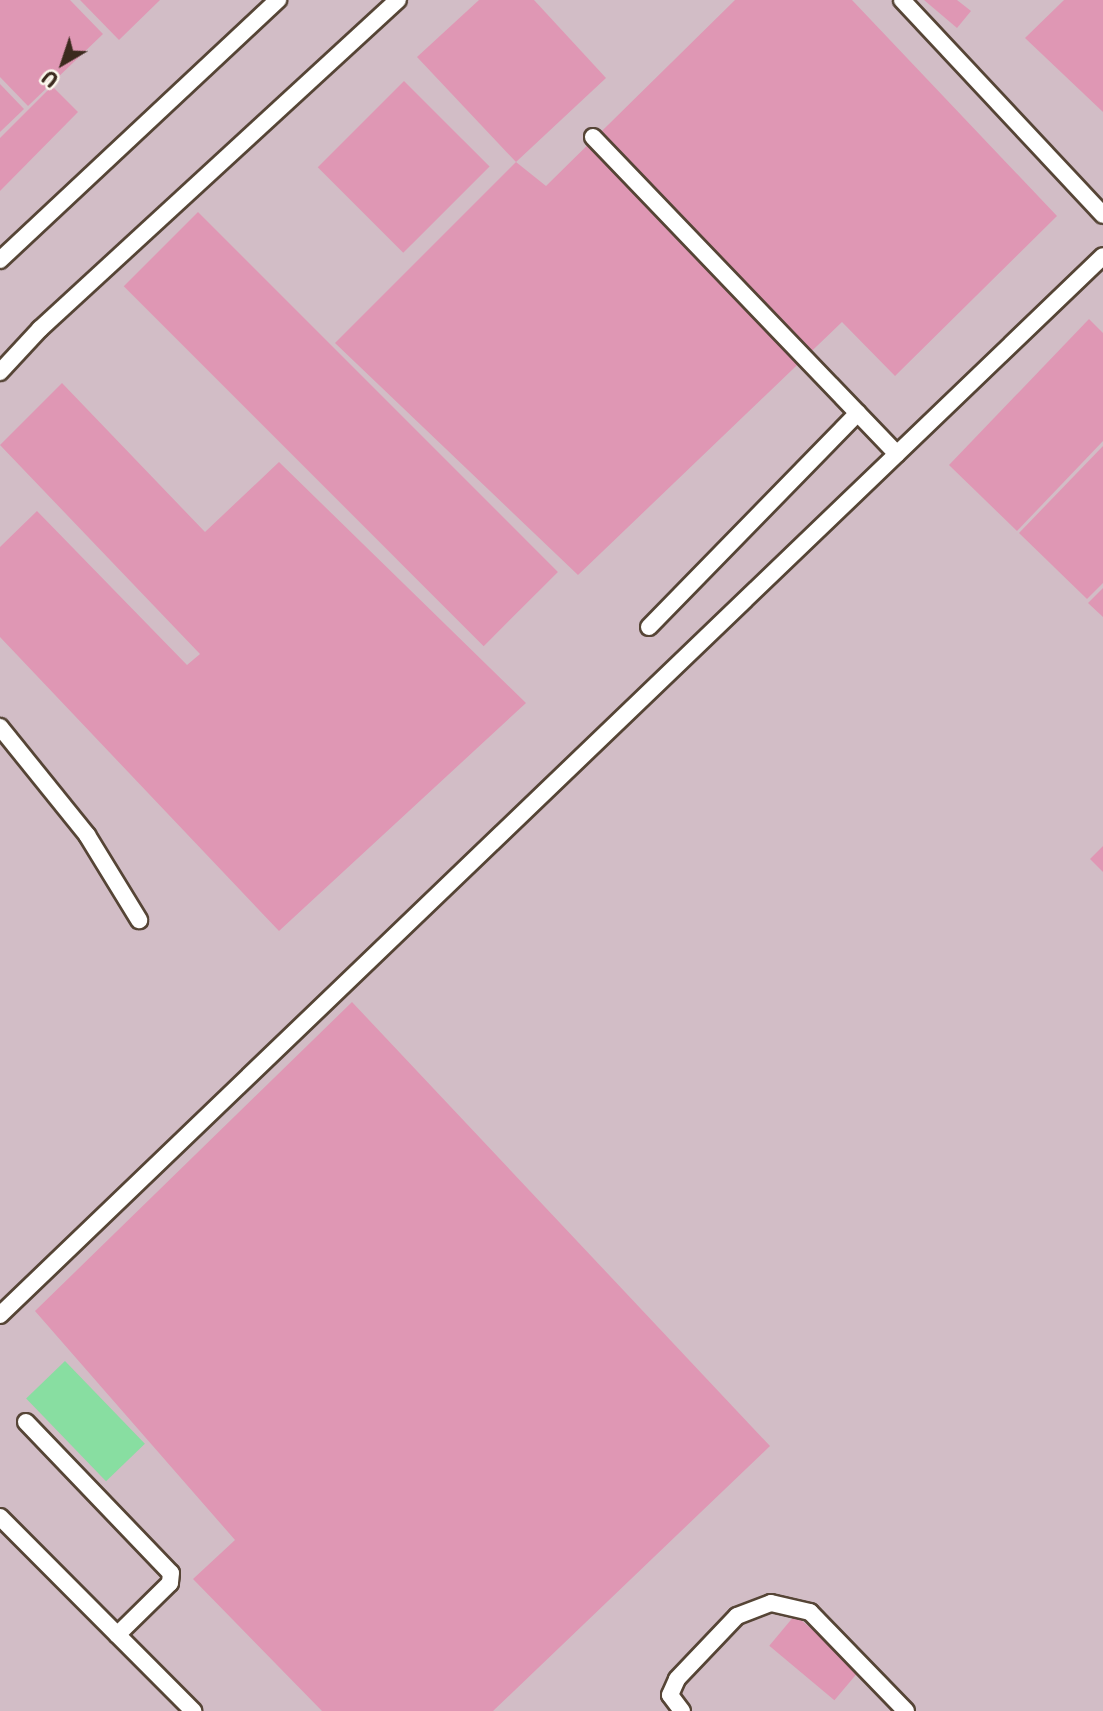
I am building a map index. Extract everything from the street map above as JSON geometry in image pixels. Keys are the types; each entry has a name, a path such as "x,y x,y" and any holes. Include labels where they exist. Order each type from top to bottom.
{"lane":[{"path":"0,260 278,0"},
{"path":"0,372 40,329 398,0"},
{"path":"902,0 1103,215"},
{"path":"593,137 897,454"},
{"path":"0,1315 1103,256"},
{"path":"649,628 858,413"},
{"path":"0,727 86,835 139,920"},
{"path":"26,1422 171,1573 170,1583 117,1634"},
{"path":"0,1517 193,1711"},
{"path":"682,1711 670,1695 677,1679 737,1616 771,1603 810,1612 906,1711"}],"shaded area":[{"path":"0,0 1103,0 1103,1711 0,1711"}],"green space":[{"path":"65,1361 145,1444 106,1481 26,1399"}],"building":[{"path":"0,0 70,0 103,34 28,106 0,77"},
{"path":"80,0 160,0 119,40"},
{"path":"479,0 534,0 606,78 516,162 417,57"},
{"path":"735,0 852,0 1057,216 895,376 842,322 578,575 335,343 516,162 546,186"},
{"path":"924,0 957,0 971,11 957,28"},
{"path":"1064,0 1103,0 1103,112 1025,38"},
{"path":"404,81 490,167 403,253 318,167"},
{"path":"0,84 24,109 0,132"},
{"path":"52,86 78,112 0,191 0,138"},
{"path":"198,212 558,572 484,646 124,286"},
{"path":"1089,319 1103,333 1103,441 1017,531 949,465"},
{"path":"62,383 205,532 279,462 526,703 279,931 0,637 0,547 37,511 187,665 200,654 0,445"},
{"path":"1103,446 1103,583 1087,599 1019,533"},
{"path":"1103,588 1103,617 1088,603"},
{"path":"1103,846 1103,872 1090,859"},
{"path":"352,1002 770,1446 493,1711 322,1711 193,1579 235,1540 35,1311"},
{"path":"795,1615 860,1670 834,1700 769,1646"}]}
